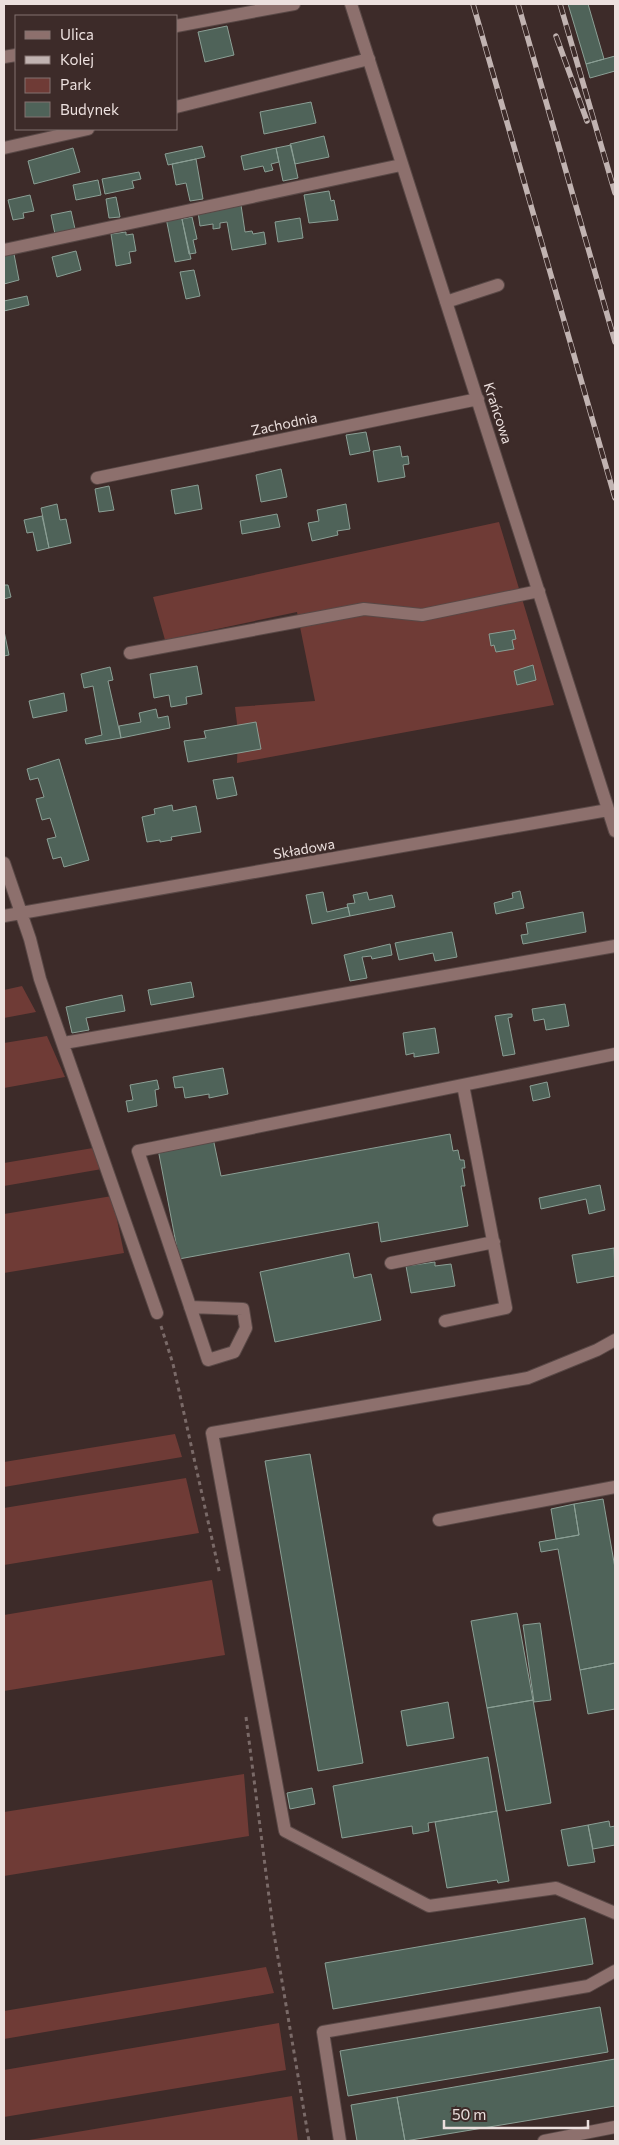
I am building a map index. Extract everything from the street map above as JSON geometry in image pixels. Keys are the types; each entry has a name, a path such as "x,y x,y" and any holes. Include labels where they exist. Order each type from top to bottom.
{"street":[{"path":"178,26 294,4"},
{"name":"Krańcowa","path":"351,4 615,831"},
{"path":"178,106 368,59"},
{"path":"4,148 84,130"},
{"path":"4,250 402,165"},
{"path":"446,302 498,285"},
{"name":"Zachodnia","path":"97,478 478,400"},
{"path":"130,653 364,609 422,615 539,591"},
{"name":"Składowa","path":"4,916 608,810"},
{"path":"4,863 40,979 157,1313"},
{"path":"64,1043 615,946"},
{"path":"190,1308 243,1309 246,1328 234,1352 208,1360 190,1308 138,1150 615,1054"},
{"path":"445,1321 506,1308 463,1085"},
{"path":"391,1264 494,1242"},
{"path":"615,1340 597,1350 528,1378 212,1433 285,1831 429,1906 556,1888 615,1913"},
{"path":"438,1520 615,1487"},
{"path":"340,2141 323,2032 588,1986 615,1971"},
{"path":"544,2141 615,2127"}],"path":[{"path":"157,1313 173,1364 221,1581"},
{"path":"246,1715 272,1928 309,2141"}],"green space":[{"path":"499,522 554,705 237,763 238,732 235,707 315,701 297,612 165,640 153,597"},
{"path":"22,986 36,1012 4,1018 4,990"},
{"path":"47,1036 65,1077 4,1088 4,1043"},
{"path":"93,1148 102,1169 4,1186 4,1163"},
{"path":"112,1196 124,1253 4,1273 4,1214"},
{"path":"175,1434 182,1457 4,1487 4,1462"},
{"path":"186,1478 199,1533 4,1565 4,1508"},
{"path":"212,1580 225,1655 4,1691 4,1615"},
{"path":"244,1774 249,1836 4,1876 4,1812"},
{"path":"266,1967 274,1993 4,2039 4,2011"},
{"path":"279,2023 286,2070 4,2117 4,2070"},
{"path":"292,2096 298,2141 23,2141"}],"building":[{"path":"568,4 588,4 604,59 586,64"},
{"path":"227,26 234,55 205,62 198,32"},
{"path":"615,56 615,71 590,78 586,64"},
{"path":"311,102 316,123 264,134 260,112"},
{"path":"324,136 329,157 295,164 290,144"},
{"path":"291,145 298,178 283,181 276,148"},
{"path":"202,146 205,157 168,165 165,154"},
{"path":"73,148 80,172 34,184 28,161"},
{"path":"276,148 279,162 271,164 273,170 265,172 263,166 244,170 241,156"},
{"path":"196,159 203,199 190,201 186,183 176,185 172,164"},
{"path":"139,172 141,179 132,181 134,188 105,194 102,179"},
{"path":"98,180 101,195 76,200 73,185"},
{"path":"329,191 331,201 334,200 338,220 309,223 304,195"},
{"path":"30,195 34,211 23,213 24,218 13,220 8,200"},
{"path":"116,197 120,217 109,218 106,199"},
{"path":"241,205 245,232 252,231 253,234 264,232 266,244 232,250 227,222 220,223 220,228 213,229 213,224 200,226 198,212"},
{"path":"71,211 75,229 55,234 51,215"},
{"path":"181,215 191,259 175,262 166,218"},
{"path":"192,217 197,239 193,240 196,253 189,254 182,219"},
{"path":"300,218 303,238 278,242 275,222"},
{"path":"126,232 126,235 133,234 136,251 129,252 131,263 116,266 111,234"},
{"path":"76,251 81,270 57,277 52,257"},
{"path":"14,254 19,280 4,284 4,256"},
{"path":"194,270 200,296 186,299 180,272"},
{"path":"27,296 29,305 4,311 4,301"},
{"path":"366,432 370,451 350,455 346,435"},
{"path":"400,446 402,457 408,456 409,464 403,465 405,477 378,482 373,451"},
{"path":"281,469 287,497 261,502 256,475"},
{"path":"198,485 202,509 175,514 171,490"},
{"path":"109,486 114,510 99,512 95,489"},
{"path":"57,504 60,520 66,519 71,543 49,548 41,508"},
{"path":"346,504 350,529 337,531 338,535 312,541 308,523 319,521 317,510"},
{"path":"277,514 280,527 242,534 240,521"},
{"path":"42,516 49,548 37,551 33,532 27,533 24,520"},
{"path":"4,585 8,585 11,597 4,599"},
{"path":"514,630 516,639 512,640 514,649 496,652 494,645 491,646 489,634"},
{"path":"4,631 9,655 4,656"},
{"path":"533,665 536,680 517,685 514,671"},
{"path":"197,666 202,694 186,697 187,704 171,707 169,695 154,698 150,674"},
{"path":"110,667 113,680 108,681 121,738 86,744 85,739 102,735 93,686 84,688 81,674"},
{"path":"64,693 67,711 33,718 29,701"},
{"path":"156,709 158,718 168,716 170,728 121,738 119,726 141,722 139,713"},
{"path":"256,722 261,749 188,762 184,741 206,738 204,731"},
{"path":"59,759 89,860 64,867 61,857 53,859 47,839 56,837 50,818 42,820 36,799 44,797 38,778 30,780 27,769"},
{"path":"233,777 237,795 217,799 213,780"},
{"path":"172,805 173,811 196,806 201,832 171,837 172,840 147,842 142,817 155,814 154,809"},
{"path":"520,891 524,908 496,914 494,903 513,898 512,893"},
{"path":"323,892 327,912 348,907 350,916 312,924 306,895"},
{"path":"367,892 369,900 392,895 395,907 350,916 347,904 355,903 353,895"},
{"path":"583,912 586,932 523,944 521,935 528,934 526,923"},
{"path":"452,932 457,957 435,961 433,953 399,960 395,943"},
{"path":"390,944 392,955 372,959 371,956 362,957 367,978 350,981 344,955"},
{"path":"191,982 194,997 151,1005 148,990"},
{"path":"122,995 125,1011 86,1018 89,1030 72,1033 66,1007"},
{"path":"565,1004 569,1026 546,1030 544,1019 534,1021 532,1009"},
{"path":"512,1014 512,1017 508,1018 515,1054 503,1056 495,1016"},
{"path":"435,1028 439,1053 414,1057 414,1053 406,1055 403,1033"},
{"path":"223,1068 228,1094 209,1098 209,1094 185,1098 183,1087 175,1088 173,1077"},
{"path":"157,1080 159,1089 155,1090 157,1106 128,1112 126,1101 133,1100 130,1085"},
{"path":"547,1082 550,1097 533,1101 530,1086"},
{"path":"450,1134 453,1151 458,1150 460,1160 464,1160 465,1168 462,1168 465,1186 461,1186 468,1226 381,1242 378,1222 179,1259 158,1149 213,1138 221,1176"},
{"path":"600,1185 605,1210 589,1214 586,1199 541,1209 539,1198"},
{"path":"614,1248 615,1276 577,1283 572,1255"},
{"path":"349,1253 354,1278 371,1274 381,1320 275,1342 260,1272"},
{"path":"435,1262 435,1266 451,1264 455,1286 411,1293 406,1266"},
{"path":"310,1454 363,1763 318,1771 265,1461"},
{"path":"603,1499 615,1568 615,1663 580,1670 558,1549 541,1552 539,1542 579,1535 574,1504"},
{"path":"574,1504 579,1535 556,1539 551,1509"},
{"path":"517,1613 533,1700 487,1708 471,1621"},
{"path":"540,1623 551,1700 534,1702 523,1625"},
{"path":"615,1663 615,1709 588,1714 580,1670"},
{"path":"533,1700 551,1803 506,1811 487,1708"},
{"path":"448,1702 454,1738 407,1746 401,1711"},
{"path":"488,1757 497,1811 428,1823 429,1831 413,1834 412,1826 342,1838 333,1786"},
{"path":"312,1788 315,1804 290,1809 287,1793"},
{"path":"497,1811 509,1881 498,1883 497,1880 447,1888 435,1822"},
{"path":"609,1821 610,1827 615,1826 615,1845 593,1849 588,1825"},
{"path":"588,1825 595,1862 568,1866 561,1830"},
{"path":"585,1918 593,1964 333,2009 325,1963"},
{"path":"600,2007 608,2052 348,2096 340,2051"},
{"path":"615,2059 615,2106 405,2141 397,2097"},
{"path":"397,2097 405,2141 357,2141 351,2105"}],"railway":[{"path":"473,4 615,498"},
{"path":"518,4 615,342"},
{"path":"560,4 615,193"},
{"path":"556,36 587,121"}]}
